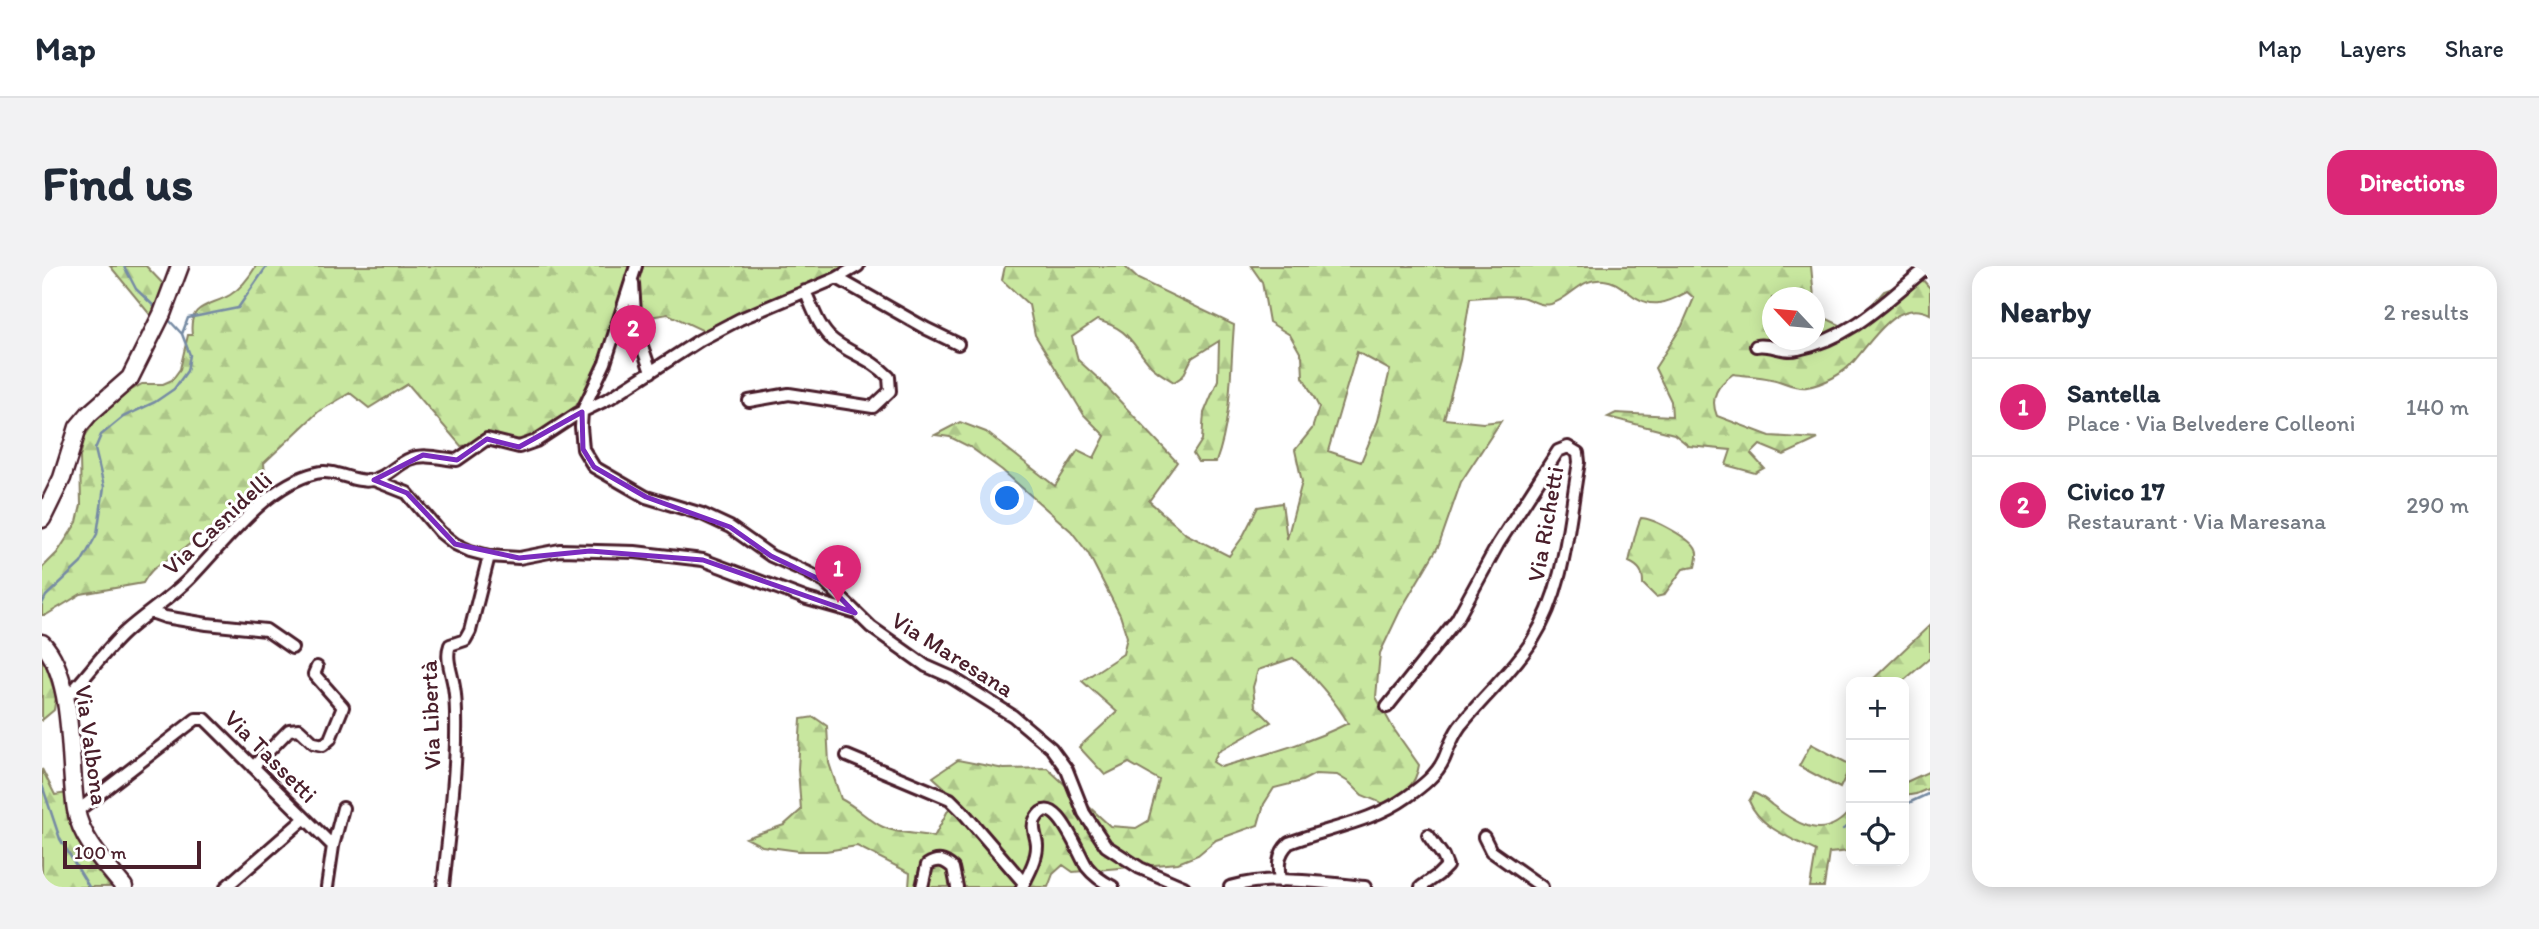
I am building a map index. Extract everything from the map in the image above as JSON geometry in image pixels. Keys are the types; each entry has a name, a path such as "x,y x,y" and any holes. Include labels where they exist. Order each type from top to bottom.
{"street":[{"path":"44,511 62,478 78,427 130,378 158,323 180,266"},
{"path":"374,480 408,459 423,455 457,460 487,439 519,447 536,441 700,340 858,266"},
{"path":"1756,346 1762,344 1782,350 1794,350 1833,339 1856,326 1929,266"},
{"path":"634,271 636,330 651,372"},
{"path":"582,412 605,363 634,271"},
{"path":"837,278 958,344"},
{"path":"749,401 789,394 873,408 890,391 889,377 876,363 833,340 825,332 805,291"},
{"name":"Via Maresana","path":"582,412 580,426 583,449 594,467 646,497 702,514 730,527 771,556 825,582 871,627 926,666 951,677 1013,716 1051,748 1067,769 1089,822 1107,846 1121,858 1177,886"},
{"name":"Via Richetti","path":"1280,881 1279,859 1284,847 1289,843 1378,814 1406,798 1433,775 1444,760 1449,742 1460,726 1531,643 1548,611 1562,568 1579,462 1575,450 1568,447 1558,451 1498,544 1457,619 1387,707"},
{"name":"Via Casnidelli","path":"65,699 124,633 188,579 260,505 288,485 316,473 330,471 362,481 374,480 407,493 440,532 455,544 489,556 519,558 560,551 590,551 635,552 692,559 856,613"},
{"name":"Via Libertà","path":"443,887 452,817 456,741 455,689 447,651 450,645 465,640 470,631 489,556"},
{"path":"151,612 207,624 266,630 292,648"},
{"name":"Via Valbona","path":"42,643 52,654 65,699 70,727 76,812 91,842 124,887"},
{"path":"253,767 289,730 299,729 314,743 323,745 330,739 343,706 314,674 317,667"},
{"name":"Via Tassetti","path":"76,812 196,719 205,719 332,846"},
{"path":"846,757 950,799 978,828 1023,885"},
{"path":"327,887 332,846 343,807"},
{"path":"1023,885 1037,848 1033,824 1036,817 1044,811 1050,811 1066,826 1088,869 1113,887"},
{"path":"226,887 304,818"},
{"path":"1421,887 1447,866 1445,859 1427,835"},
{"path":"1484,837 1491,851 1542,887"},
{"path":"922,887 927,865 934,860 941,860 953,869 957,887"},
{"path":"1230,887 1252,882 1280,881 1365,887"}],"highlighted area":[{"path":"582,412 583,449 594,467 646,497 730,527 771,556 825,582 855,613 703,560 590,551 519,558 455,544 407,493 374,480 423,455 457,460 487,439 519,447"}],"green space":[{"path":"110,266 146,266 166,287 151,316"},
{"path":"256,266 847,266 708,333 668,314 637,319 609,337 594,374 576,406 511,451 486,443 461,446 408,384 369,408 350,393 318,412 264,463 266,486 234,512 155,567 143,583 81,594 42,615 42,568 57,553 77,522 81,505 80,457 85,436 107,404 142,384 163,384 172,380 180,369 188,335 192,335 193,317 197,311 234,292"},
{"path":"1005,266 1124,266 1138,279 1234,325 1228,412 1216,462 1198,462 1193,454 1202,440 1204,413 1218,380 1219,341 1192,358 1183,376 1174,382 1151,366 1123,332 1108,324 1097,320 1072,337 1078,360 1177,462 1149,501 1186,534 1229,556 1258,507 1282,503 1287,539 1302,482 1295,450 1312,429 1319,407 1303,377 1302,356 1290,335 1269,322 1262,282 1251,266 1811,266 1813,287 1762,287 1762,350 1825,350 1825,318 1844,327 1863,315 1884,291 1921,278 1930,288 1930,314 1918,310 1896,316 1877,333 1850,366 1833,378 1820,384 1802,387 1733,374 1719,387 1714,403 1717,416 1770,436 1818,439 1784,455 1760,445 1751,454 1764,468 1755,473 1726,465 1731,450 1689,446 1674,434 1608,417 1616,413 1672,416 1671,401 1655,368 1682,326 1694,298 1687,292 1672,300 1651,303 1636,298 1614,283 1596,280 1582,285 1551,304 1514,296 1470,298 1460,360 1444,419 1483,423 1501,421 1461,482 1439,545 1400,611 1380,653 1376,697 1393,728 1419,765 1408,789 1384,804 1362,795 1337,775 1315,774 1302,781 1274,788 1264,804 1258,825 1216,840 1198,855 1178,863 1073,872 1063,865 1053,874 1048,887 909,887 910,873 857,846 826,851 799,851 762,846 746,838 784,825 801,810 798,769 801,719 814,717 827,726 829,763 841,799 889,829 934,837 955,797 933,777 958,760 1004,769 1047,768 1110,826 1136,828 1148,821 1159,780 1129,763 1105,775 1079,747 1117,712 1082,681 1123,654 1127,637 1120,615 1088,553 1071,531 1002,470 970,447 950,437 935,435 960,422 986,432 1055,486 1078,450 1094,458 1105,436 1084,415 1035,335 1029,305 1002,280","holes":["1357,352 1390,370 1378,421 1361,462 1328,451","1293,658 1308,672 1348,723 1302,743 1254,758 1221,767 1213,762 1218,752 1271,722 1255,706 1253,687 1258,670"]},
{"path":"1641,518 1654,521 1680,535 1693,545 1697,554 1695,567 1683,569 1664,595 1656,597 1643,584 1640,570 1629,562"},
{"path":"1930,625 1930,658 1908,677 1875,677"},
{"path":"42,653 56,697 54,710 42,720"},
{"path":"1811,744 1846,762 1846,775 1840,788 1799,766"},
{"path":"42,769 55,795 68,793 78,837 88,860 111,887 42,887"},
{"path":"1930,771 1930,788 1909,795 1909,781"},
{"path":"1754,793 1792,819 1812,827 1832,825 1846,815 1846,851 1829,853 1824,887 1810,887 1816,851 1768,825 1749,801"}],"waterway":[{"path":"124,266 136,289 158,310"},
{"path":"42,604 46,596 81,563 97,534 104,487 95,449 101,435 123,417 155,402 174,389 187,371 190,355 182,334 188,318 238,308 267,266"},
{"path":"168,319 182,334"},
{"path":"42,785 60,839 89,887"},
{"path":"1908,803 1930,793"}],"place":[{"name":"Civico 17","path":"633,363"},
{"name":"Santella","path":"838,603"}]}
